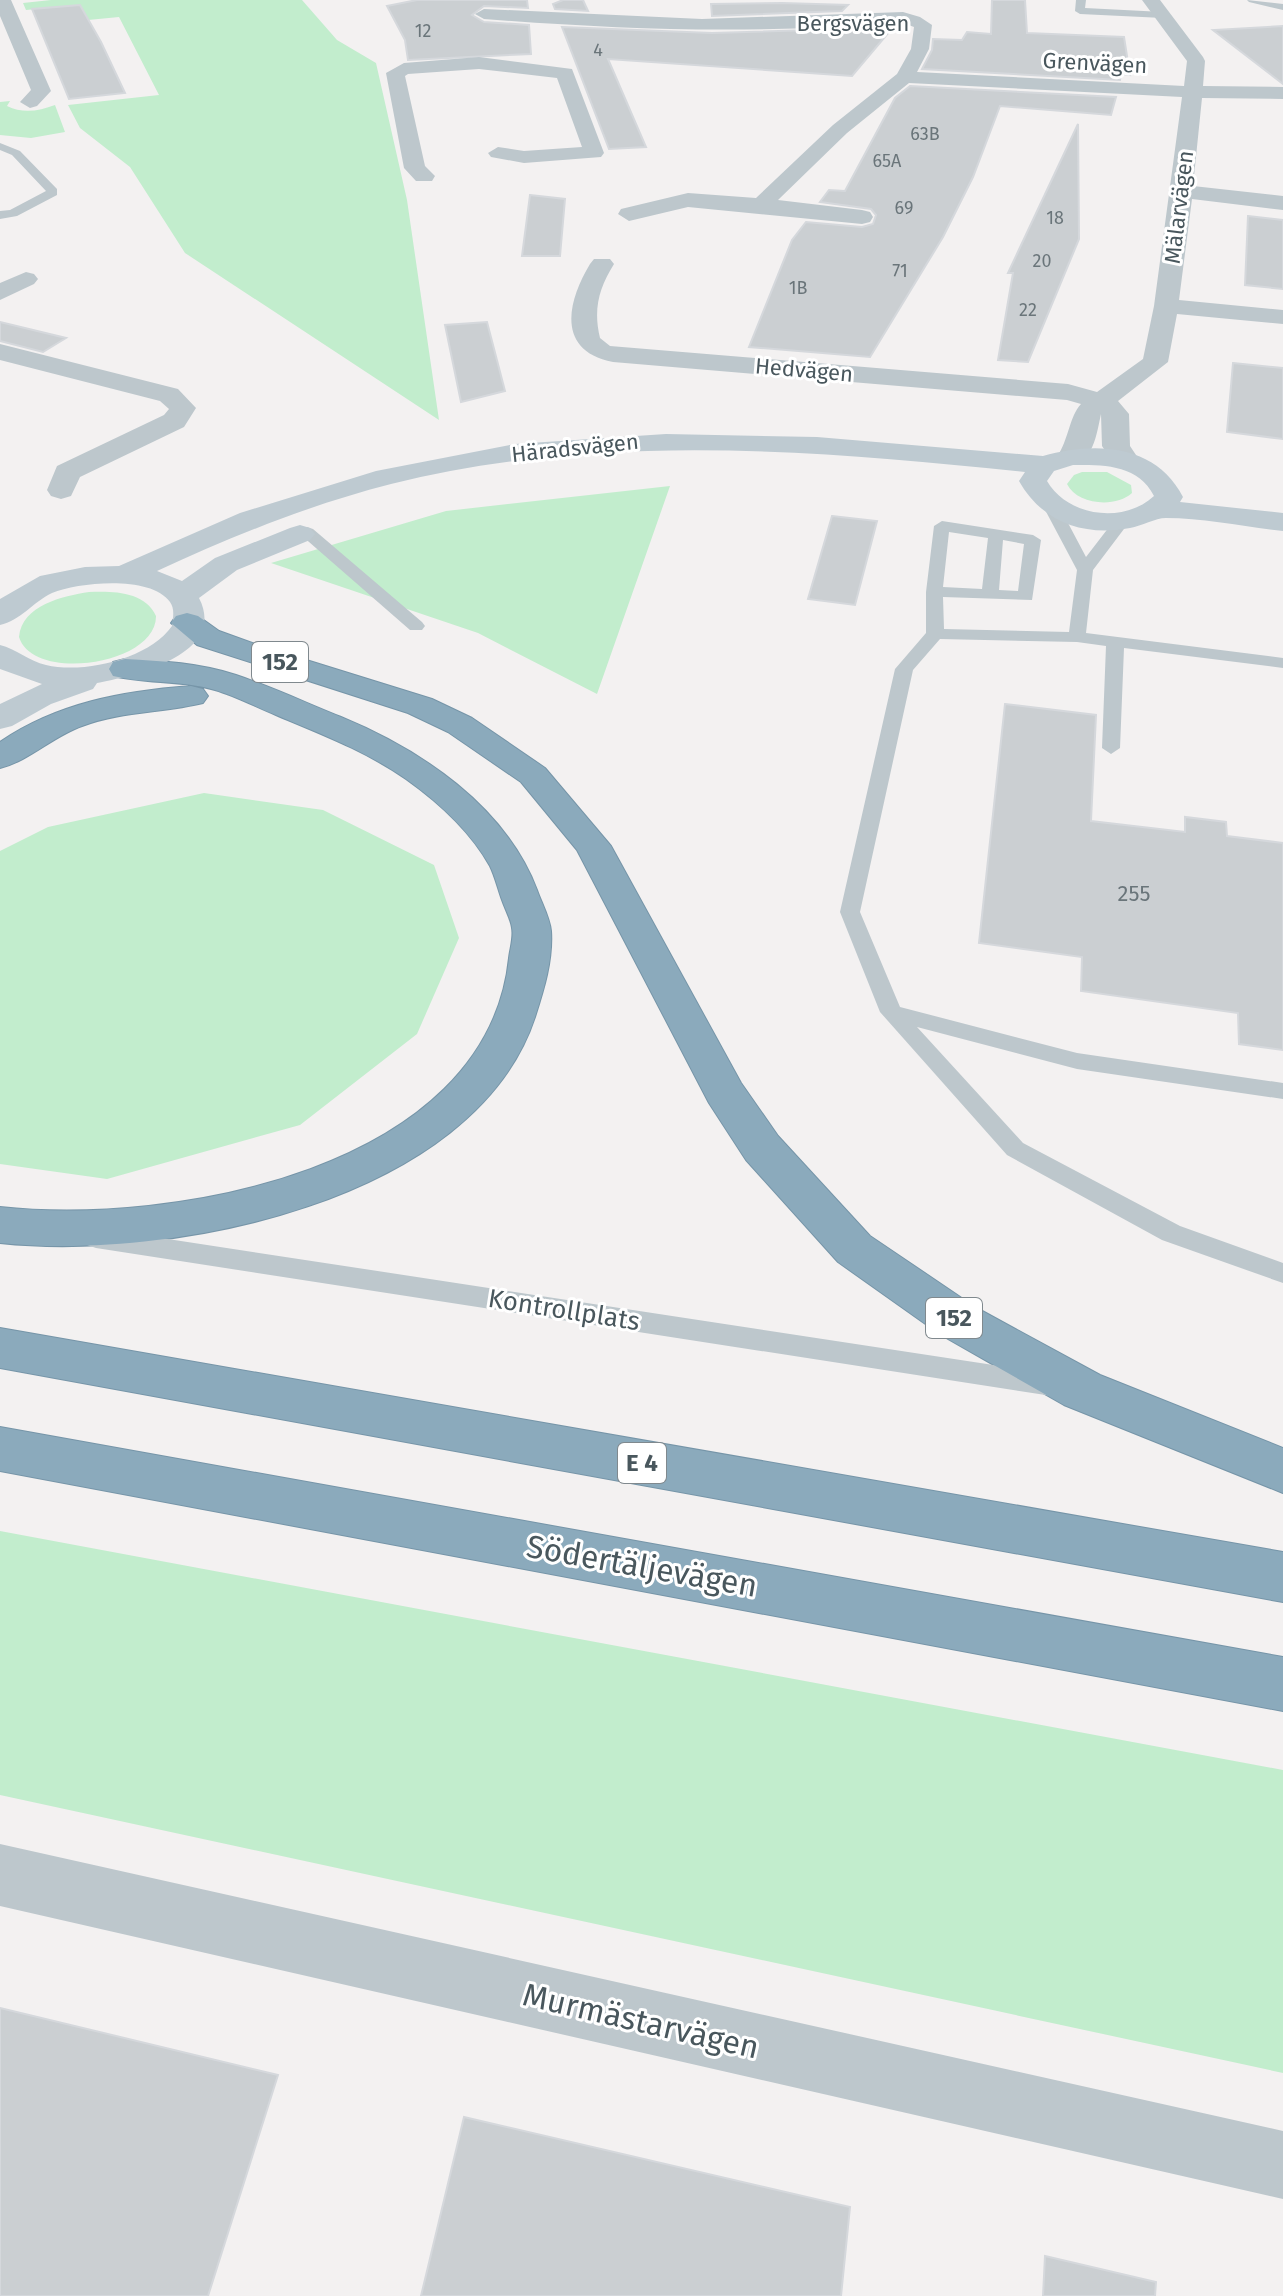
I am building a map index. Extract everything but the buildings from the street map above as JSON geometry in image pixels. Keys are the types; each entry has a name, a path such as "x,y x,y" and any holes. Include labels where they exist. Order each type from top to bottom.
{"highway":[{"name":"152","path":"185,609 208,638 420,706 460,725 533,775 593,846 724,1092 762,1148 854,1249 958,1321 1082,1390 1283,1471"},
{"path":"0,1225 46,1230 168,1222 246,1208 335,1179 410,1138 462,1099 506,1042 527,981 532,929 508,864 470,815 419,772 362,738 224,682 175,672 114,672"},
{"path":"0,758 63,719 133,700 192,695 303,713"},
{"name":"E 4","path":"0,1348 1283,1577"},
{"name":"Södertäljevägen","path":"0,1449 1283,1684"}],"main road":[{"name":"Häradsvägen","path":"125,574 225,529 341,490 439,465 541,450 645,440 807,442 1044,465"},
{"path":"1044,500 1033,481 1044,465 1071,457 1126,461 1151,471 1162,495"},
{"name":"Häradsvägen","path":"526,479 641,467 804,469 985,485 1044,500 1087,519 1122,521"},
{"name":"Häradsvägen","path":"469,488 497,483"},
{"path":"1122,521 1146,517 1162,495 1198,485"},
{"path":"1162,495 1283,522"},
{"path":"0,719 15,707 42,695 150,660 182,636 185,609 226,564 261,548 320,528"},
{"path":"0,616 21,597 51,583 85,575 125,574 163,582 185,609"},
{"path":"0,575 51,583"},
{"path":"0,655 25,671 59,677 114,672"}],"street":[{"name":"Bergsvägen","path":"478,7 576,22 676,17 910,19 923,25 925,31 920,49 905,77 840,129 761,205"},
{"path":"478,7 484,50 505,69 565,73 594,153 524,157 498,153"},
{"name":"Mälarvägen","path":"1071,457 1081,444 1088,411 1155,362 1166,306 1196,61 1157,7"},
{"path":"3,10 8,34 41,91 30,102"},
{"path":"424,176 415,168 395,73 484,50"},
{"name":"Grenvägen","path":"905,77 1194,92 1283,93"},
{"path":"1182,191 1283,203"},
{"path":"629,214 688,200 862,217"},
{"name":"Hedvägen","path":"602,264 587,290 586,328 590,342 596,349 613,354 1025,387 1068,392 1104,402"},
{"path":"0,293 26,279"},
{"path":"1166,306 1283,317"},
{"path":"0,352 169,395 183,408 174,421 67,472 61,490"},
{"path":"1104,402 1116,414 1116,446 1126,461"},
{"name":"Murmästarvägen","path":"0,1875 1283,2165"}],"lane":[{"path":"1081,0 1080,11 1157,7"},
{"path":"1252,0 1283,7"},
{"path":"0,146 16,153 53,192 13,213 0,215"},
{"path":"1044,500 1085,570"},
{"path":"1077,637 1085,570 1122,521"},
{"path":"934,592 1026,596 1033,540 942,526 934,592 935,634 904,669 850,912 891,1012 1015,1149 1171,1233 1283,1273"},
{"path":"320,528 348,571 416,626"},
{"path":"990,594 996,534"},
{"path":"935,634 1077,637 1283,663"},
{"path":"1111,748 1115,642"},
{"path":"891,1012 1077,1061 1283,1091"},
{"name":"Kontrollplats","path":"46,1230 1082,1390"}],"green space":[{"path":"51,0 302,0 337,40 376,63 407,200 439,420 185,253 130,167 80,128 68,105 159,95 119,17 88,20 80,5 26,10 23,3"},
{"path":"10,101 7,106 25,111 55,105 65,132 31,138 0,135 0,102"},
{"path":"1107,472 1131,485 1132,493 1116,501 1088,500 1072,491 1067,484 1074,475"},
{"path":"670,486 597,694 478,633 271,563 446,511"},
{"path":"89,592 127,594 144,602 156,616 151,633 137,646 117,656 93,662 46,660 29,651 19,637 28,617 45,604"},
{"path":"204,793 323,810 434,865 459,938 417,1034 300,1125 107,1179 0,1164 0,851 48,827"},
{"path":"0,1531 1283,1770 1283,2073 0,1795"}]}
